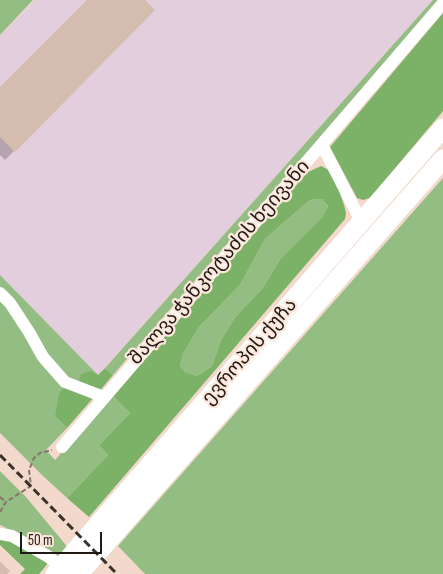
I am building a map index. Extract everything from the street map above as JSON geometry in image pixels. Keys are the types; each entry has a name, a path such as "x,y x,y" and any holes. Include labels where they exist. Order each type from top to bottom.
{"main road":[{"name":"ევროპის ქუჩა","path":"79,574 119,516 443,128"},
{"name":"ევროპის ქუჩა","path":"55,574 119,516 443,159"}],"street":[{"name":"შალვა ჭანკოტაძის ხეივანი","path":"62,446 443,3"},
{"path":"322,145 362,223"},
{"path":"0,293 10,303 43,358 65,382 104,397"},
{"path":"0,534 12,536 47,556 70,574"}],"path":[{"path":"0,512 6,502 31,486 29,470 34,458 40,453 62,446"},
{"path":"0,497 6,502"}],"shaded area":[{"path":"35,0 433,0 98,375 0,275 0,36"}],"green space":[{"path":"0,0 33,0 0,35"},
{"path":"433,0 439,0 113,375 105,368"},
{"path":"443,13 443,111 370,198 363,200 357,198 330,147"},
{"path":"321,166 333,174 344,205 345,219 89,517 67,498 108,455 99,445 130,413 112,395 308,172","holes":["322,199 328,206 322,217 281,258 262,289 236,316 221,340 212,366 197,376 185,372 180,366 183,354 199,327 240,285 265,239 310,200"]},
{"path":"443,178 443,574 145,574 118,546"},
{"path":"322,199 328,206 322,217 281,258 262,289 236,316 221,340 212,366 197,376 185,372 180,366 183,354 199,327 240,285 265,239 310,200"},
{"path":"0,275 98,375 78,385 62,375 0,290"},
{"path":"0,299 65,386 55,416 67,428 46,450 55,460 112,395 130,413 99,445 108,455 67,498 0,433"},
{"path":"105,368 113,375 98,393 78,385 81,374 91,371 98,375"},
{"path":"65,386 94,397 67,428 55,416 59,394"},
{"path":"0,471 26,497 65,544 79,570 50,550 0,525"},
{"path":"9,539 49,562 39,574 20,574 25,569 0,545 0,540"}],"building":[{"path":"87,0 145,0 155,10 15,152 0,137 0,87"},
{"path":"0,561 10,571 7,574 0,574"}],"railway":[{"path":"0,455 117,574"}]}
